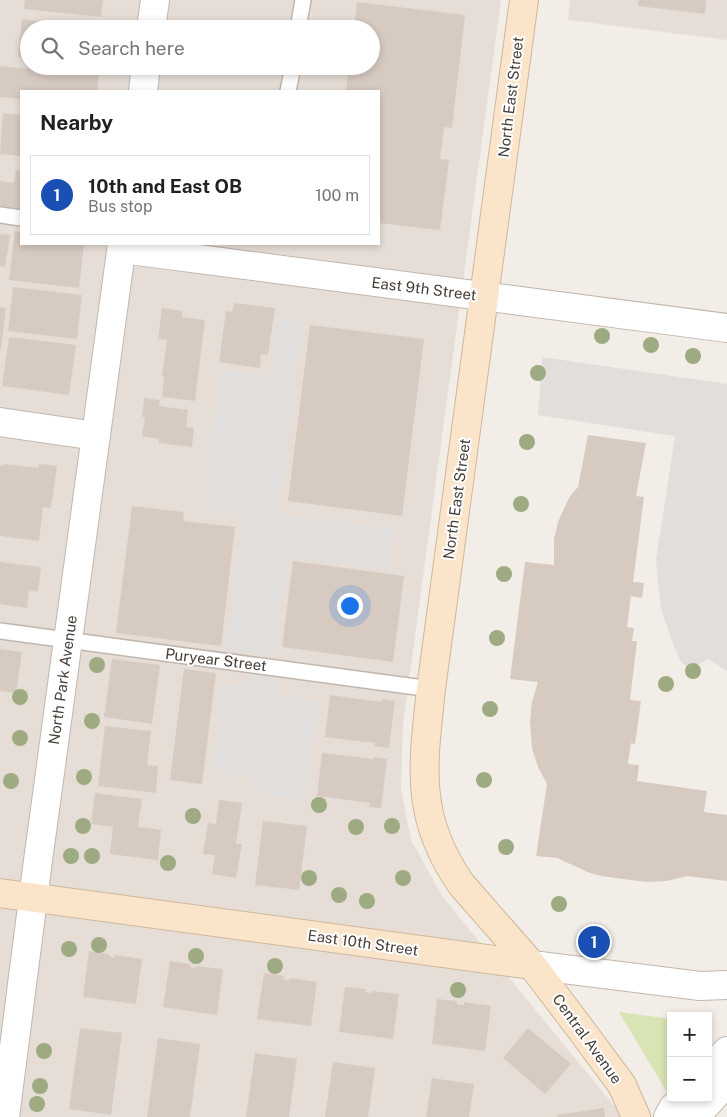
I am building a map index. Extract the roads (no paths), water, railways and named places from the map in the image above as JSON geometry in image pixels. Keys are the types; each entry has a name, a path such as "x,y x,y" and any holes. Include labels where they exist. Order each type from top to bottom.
{"main road":[{"name":"North East Street","path":"524,0 431,689 424,749 424,775 429,815 434,833 445,858 461,884 532,965"},
{"name":"East 10th Street","path":"0,893 532,965"},
{"name":"Central Avenue","path":"532,965 622,1086 636,1117"}],"street":[{"path":"152,20 155,0"},
{"path":"143,90 145,75"},
{"name":"East 9th Street","path":"122,247 484,297 727,328"},
{"name":"North Park Avenue","path":"5,1117 122,247"},
{"path":"0,422 96,436"},
{"name":"East 10th Street","path":"532,965 700,986 727,985"},
{"path":"712,1067 727,1051"},
{"path":"696,1117 727,1082"},
{"path":"668,1117 679,1102"}],"lane":[{"path":"300,20 303,0"},
{"path":"288,90 291,75"},
{"path":"0,216 20,218"},
{"name":"Puryear Street","path":"0,631 431,689"}],"place":[{"name":"10th and East OB","path":"594,942"}]}
